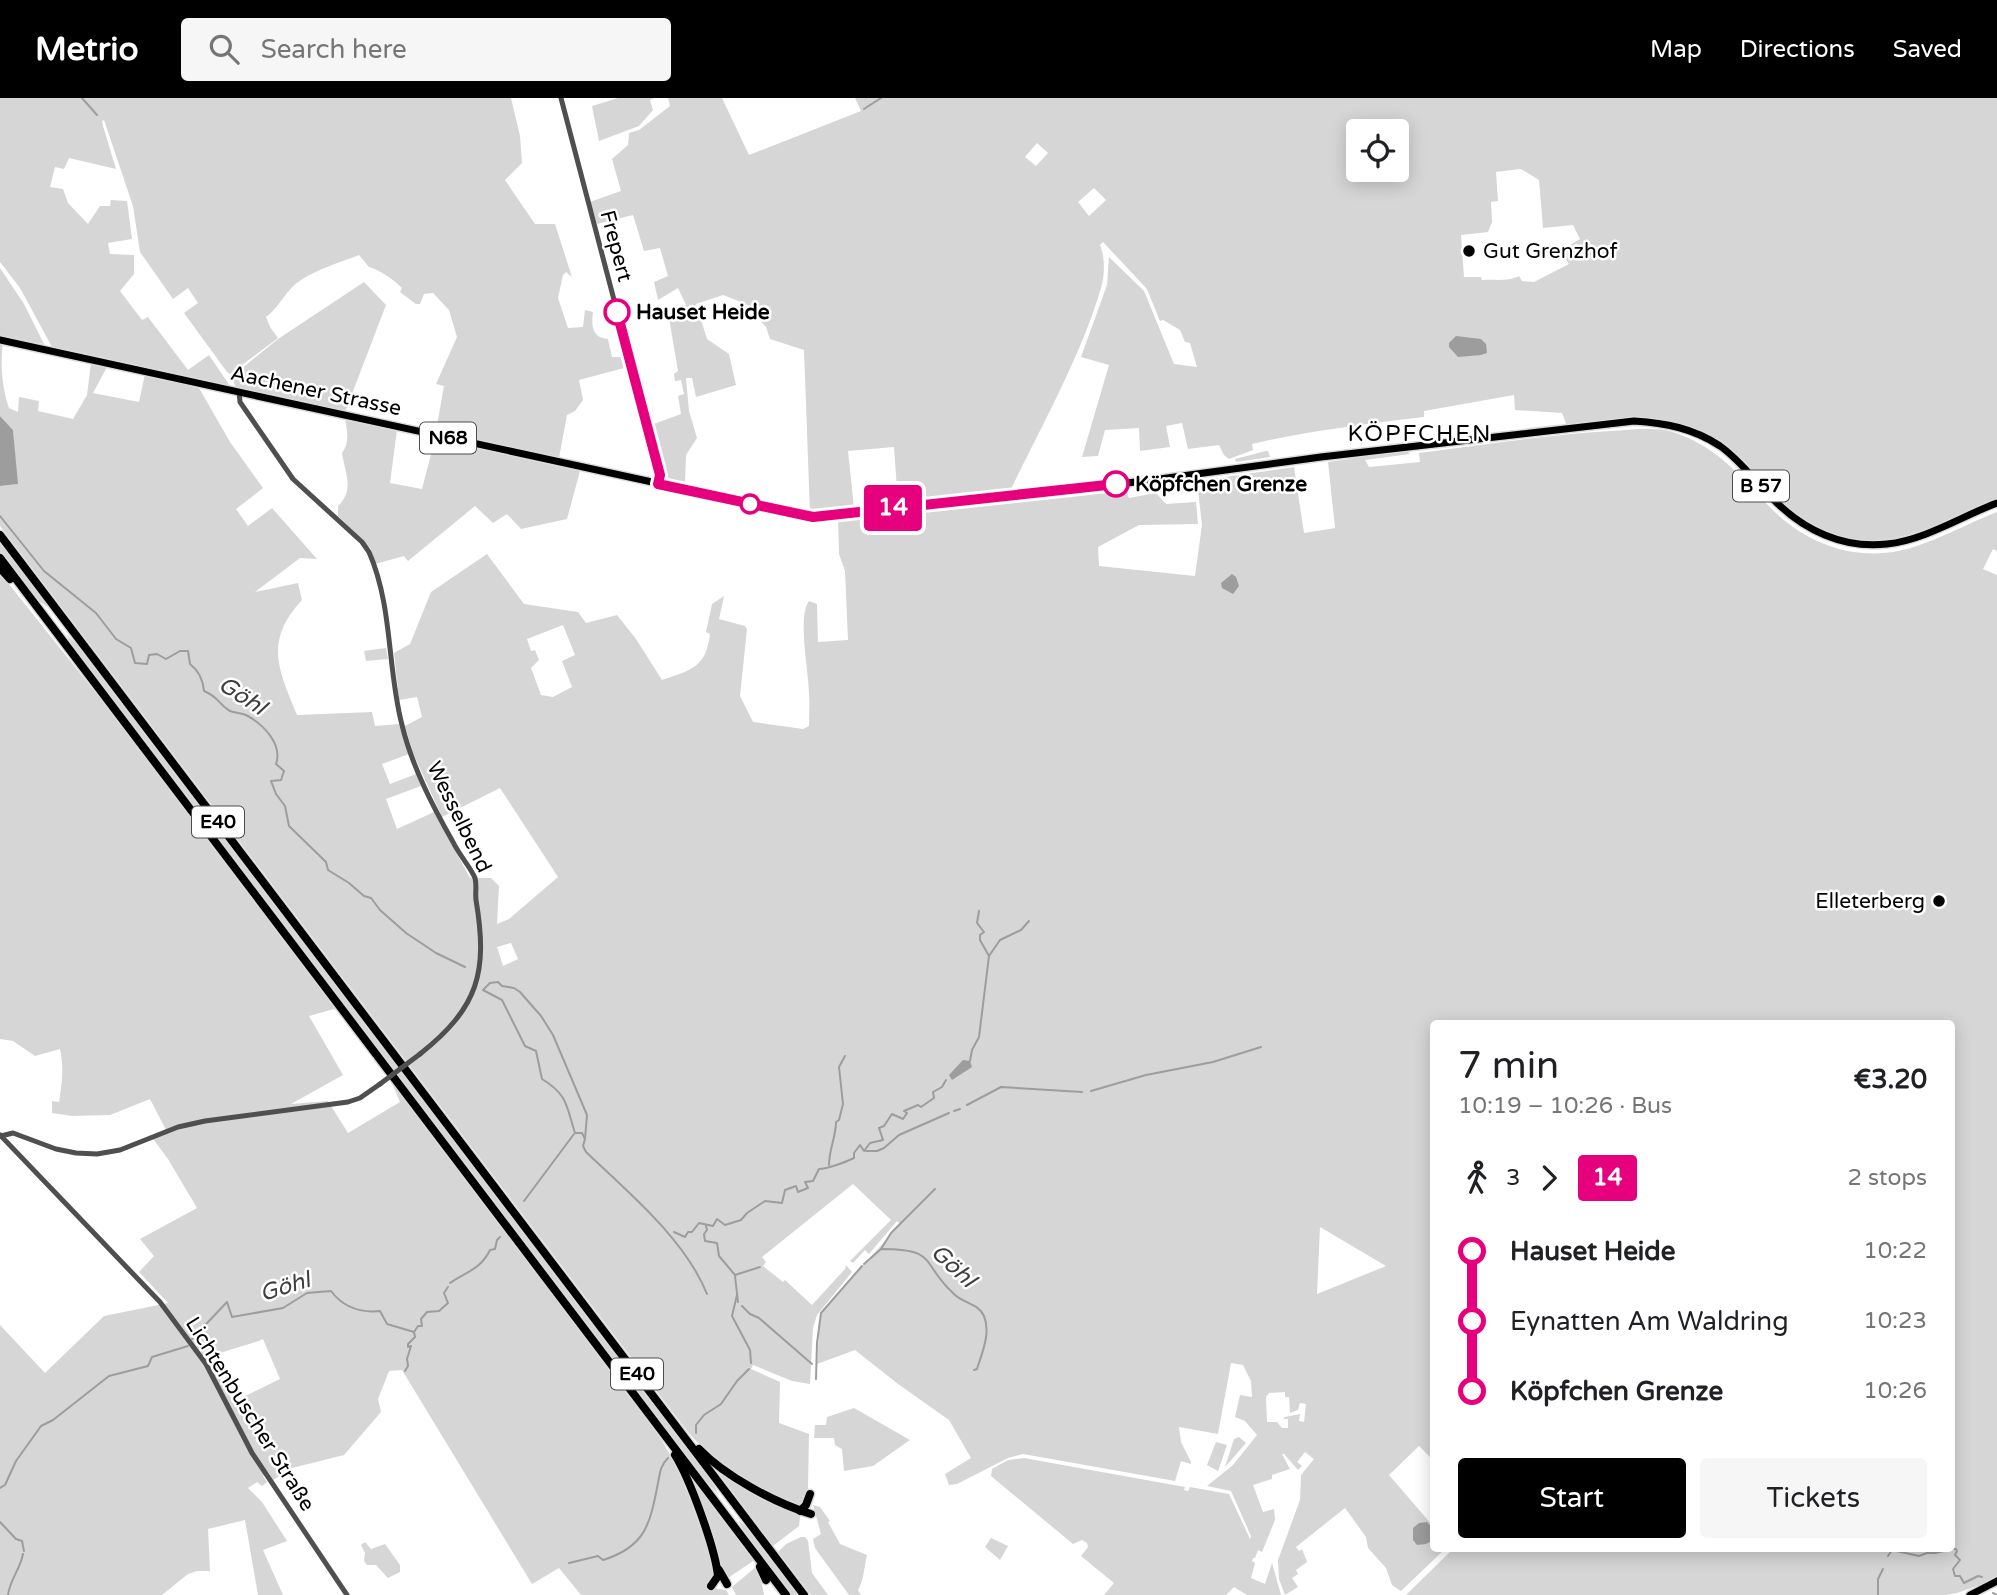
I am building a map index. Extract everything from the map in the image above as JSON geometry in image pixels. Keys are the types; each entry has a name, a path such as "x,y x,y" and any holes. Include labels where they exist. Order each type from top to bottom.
{"highway":[{"name":"E40","path":"0,535 804,1595"},
{"name":"E40","path":"0,558 786,1595"},
{"path":"0,568 21,588"},
{"path":"666,1437 689,1483 715,1561 718,1576 711,1586"},
{"path":"688,1441 726,1473 811,1514"},
{"path":"800,1511 806,1505 810,1494"},
{"path":"755,1554 766,1580"},
{"path":"715,1561 727,1584"}],"main road":[{"name":"Aachener Strasse","path":"0,340 794,514 824,517 1178,478 1247,467"},
{"name":"B 57","path":"1247,467 1604,424 1650,422 1669,424 1690,431 1718,445 1788,514 1807,527 1842,541 1869,545 1895,543 1917,537 1997,503"},
{"path":"1970,1595 1997,1581"}],"street":[{"name":"Frepert","path":"561,98 660,475 658,484"},
{"name":"Wesselbend","path":"0,1136 13,1132 56,1149 97,1154 120,1150 205,1121 348,1102 360,1098 420,1054 458,1019 475,984 482,939 475,877 464,863 431,802 402,727 388,624 369,552 362,542 293,479 240,402 239,392"},
{"name":"Lichtenbuscher Straße","path":"0,1136 167,1312 206,1364 252,1453 347,1595"}],"shaded area":[{"path":"0,98 511,98 520,136 522,163 505,180 535,224 555,224 572,277 566,272 563,275 558,298 568,328 583,327 585,310 593,312 596,333 608,339 612,357 625,357 628,367 579,380 583,400 575,411 567,415 559,458 436,431 444,386 436,384 457,337 449,310 433,293 424,294 420,304 416,304 400,292 402,288 399,285 369,267 359,255 315,272 296,284 266,317 278,338 230,374 184,313 198,303 188,288 173,299 140,252 133,206 104,120 103,126 116,169 69,158 64,169 55,167 50,187 63,189 68,203 88,224 100,206 110,206 111,200 127,201 132,239 108,243 110,254 134,255 134,274 120,291 142,320 148,317 188,370 209,355 230,386 52,347 20,288 0,262"},
{"path":"618,98 654,98 650,100 653,110 639,126 599,141 592,106"},
{"path":"668,98 722,98 749,155 861,111 855,98 1997,98 1997,498 1927,529 1879,540 1855,541 1830,535 1798,519 1734,456 1691,428 1642,418 1567,426 1562,413 1515,410 1514,395 1424,411 1424,417 1359,425 1252,444 1253,450 1229,459 1219,445 1188,449 1182,423 1166,426 1170,447 1140,451 1139,428 1105,430 1098,456 1082,457 1109,365 1081,357 1107,285 1109,257 1144,291 1174,364 1197,367 1190,343 1185,342 1180,330 1163,320 1160,321 1147,289 1103,242 1100,245 1104,260 1103,277 1093,314 1060,390 1011,489 898,503 894,447 848,451 854,508 810,513 804,350 770,339 766,327 746,304 723,295 696,304 707,339 729,354 736,385 696,397 692,378 686,378 689,411 697,438 686,455 685,484 665,480 651,425 681,414 678,396 684,394 681,380 675,381 674,374 678,371 668,312 686,305 678,288 658,300 654,282 668,276 660,248 644,251 633,215 597,224 590,202 621,191 612,159 628,145 629,133 639,130 670,106","holes":["1037,143 1048,153 1036,166 1025,157","1521,169 1539,180 1543,228 1573,225 1580,239 1560,251 1569,264 1534,282 1522,281 1519,276 1501,280 1464,277 1461,235 1488,232 1492,222 1491,202 1498,201 1496,172","1094,188 1106,200 1089,216 1078,202"]},
{"path":"0,268 24,304 44,344 0,337"},
{"path":"364,282 386,305 345,412 237,389 231,377 278,339"},
{"path":"1456,336 1481,339 1486,344 1487,353 1458,357 1449,347 1449,343"},
{"path":"0,343 3,343 2,376 9,408 18,412 19,397 39,401 38,411 73,419 87,395 91,363 107,367 93,393 139,402 145,374 199,388 230,442 263,488 236,509 248,526 272,508 317,559 300,558 255,592 298,583 302,600 283,629 278,656 284,683 297,715 372,712 375,726 399,724 409,754 382,764 390,784 416,774 421,786 386,799 397,829 434,812 470,878 491,878 499,886 497,924 509,919 558,877 500,788 442,817 413,753 405,726 422,717 417,697 399,700 394,653 410,644 431,592 487,554 524,604 578,612 586,623 617,615 662,680 689,670 701,661 708,645 710,634 706,632 712,604 724,596 719,619 745,626 747,629 740,696 753,722 803,729 809,726 804,619 809,601 817,604 818,642 848,640 845,571 839,554 838,518 1013,498 1125,489 1129,498 1156,493 1166,504 1196,502 1198,524 1139,525 1098,547 1099,566 1195,576 1202,525 1197,481 1294,467 1304,533 1335,528 1328,462 1407,451 1410,454 1365,460 1369,467 1420,462 1419,453 1633,429 1665,430 1701,444 1724,461 1780,517 1796,529 1833,547 1852,552 1893,552 1914,547 1997,512 1997,551 1993,549 1983,569 1997,575 1997,1579 1946,1595 1406,1595 1450,1552 1955,1552 1955,1020 1430,1020 1430,1457 1419,1446 1389,1475 1430,1523 1430,1552 1442,1552 1401,1591 1392,1585 1386,1568 1368,1548 1366,1537 1345,1508 1296,1547 1299,1551 1302,1549 1307,1562 1296,1570 1298,1574 1292,1578 1298,1587 1285,1595 1279,1579 1278,1560 1300,1500 1301,1475 1314,1459 1305,1452 1297,1462 1302,1466 1298,1470 1282,1454 1290,1469 1253,1485 1263,1512 1274,1509 1275,1520 1262,1552 1258,1550 1253,1558 1255,1563 1251,1578 1265,1584 1272,1563 1281,1595 1247,1595 1234,1587 1226,1595 1104,1595 1114,1583 1081,1556 1088,1547 1087,1543 1082,1540 1073,1544 991,1476 992,1469 1008,1460 1024,1458 1185,1487 1184,1490 1188,1491 1190,1487 1229,1494 1250,1539 1231,1491 1207,1486 1233,1465 1257,1435 1245,1421 1235,1417 1240,1395 1252,1397 1251,1381 1243,1365 1231,1363 1218,1434 1179,1427 1181,1442 1191,1464 1181,1461 1175,1481 1023,1454 1008,1458 957,1484 949,1485 945,1474 971,1458 949,1420 855,1350 817,1364 820,1317 823,1311 900,1224 897,1221 869,1254 865,1250 853,1263 850,1261 891,1220 853,1184 762,1257 766,1262 763,1266 783,1282 785,1280 812,1305 846,1265 852,1272 817,1315 813,1328 810,1384 792,1381 753,1365 751,1369 780,1382 779,1423 809,1434 807,1496 801,1505 790,1504 747,1481 711,1455 687,1431 0,526 0,486 17,484 13,430 0,416","holes":["563,625 575,655 562,661 572,687 553,697 541,695 531,668 539,660 535,650 531,651 527,639","511,943 518,959 503,966 497,947","1320,1227 1386,1266 1317,1294","1285,1392 1285,1397 1289,1397 1290,1413 1298,1410 1300,1403 1306,1404 1304,1422 1299,1421 1300,1414 1283,1419 1288,1419 1288,1428 1282,1428 1277,1422 1267,1422 1266,1397 1269,1393"]},
{"path":"0,416 13,430 18,484 0,486"},
{"path":"345,418 397,430 390,483 422,489 435,439 580,471 567,519 521,529 507,514 493,523 475,506 408,561 404,556 375,564 371,549 338,516 338,506 348,487 342,453 347,441"},
{"path":"1268,451 1270,457 1236,462 1235,459"},
{"path":"0,539 48,607 33,597 0,554"},
{"path":"0,573 119,722 338,1011 334,1009 309,1016 343,1075 291,1104 328,1101 348,1133 400,1102 391,1081 659,1436 676,1466 689,1498 713,1563 717,1589 726,1590 729,1595 581,1595 559,1568 532,1584 402,1370 389,1371 378,1399 381,1412 344,1455 292,1468 273,1480 268,1472 263,1476 267,1482 262,1486 257,1482 248,1488 262,1502 287,1541 263,1550 283,1595 258,1595 245,1520 208,1529 210,1571 188,1574 162,1595 0,1595 0,1325 45,1373 104,1316 168,1303 139,1272 154,1256 140,1239 197,1208 151,1136 166,1130 150,1099 110,1115 72,1116 52,1113 52,1101 59,1102 61,1088 60,1049 35,1056 13,1041 0,1039","holes":["263,1339 280,1379 233,1402 209,1358"]},
{"path":"1232,574 1239,586 1233,594 1222,588 1221,583"},
{"path":"66,634 87,654 708,1474 719,1495 698,1474 81,660"},
{"path":"386,648 388,659 366,661 364,651"},
{"path":"963,1060 970,1061 972,1067 952,1080 949,1075"},
{"path":"854,1408 910,1440 873,1466 844,1471 842,1449 835,1445 834,1438 814,1438 815,1425 826,1425 827,1417"},
{"path":"1239,1437 1246,1443 1225,1467 1234,1439"},
{"path":"1216,1442 1227,1445 1218,1471 1207,1465"},
{"path":"716,1470 793,1510 800,1517 799,1526 773,1546"},
{"path":"690,1477 758,1566 764,1595 736,1595 732,1587 757,1566 753,1561 726,1577"},
{"path":"813,1505 820,1507 830,1521 828,1522 840,1544 867,1555 858,1590 861,1595 849,1595 815,1548 813,1539 821,1534"},
{"path":"738,1520 755,1534 800,1595 789,1595 746,1536"},
{"path":"1427,1522 1430,1526 1430,1542 1426,1544 1417,1545 1413,1540 1413,1528 1419,1523"},
{"path":"801,1537 808,1541 812,1573 828,1595 811,1595 778,1552 786,1544"},
{"path":"991,1538 1008,1546 1000,1560 985,1547"},
{"path":"365,1542 371,1549 385,1544 400,1565 400,1572 388,1578 376,1565 367,1565 361,1545"}],"waterway":[{"path":"82,98 97,115"},
{"path":"864,109 881,98"},
{"name":"Göhl","path":"0,516 44,571 96,613 116,639 131,648 135,663 147,664 149,655 157,654 166,659 180,651 188,651 190,664 200,676 204,691 230,711 246,715 270,735 277,749 276,764 284,771 281,780 271,781 285,806 289,826 326,862 328,870 364,896 371,898 380,910 406,933 436,953 465,967"},
{"path":"979,911 977,923 984,932 980,935 980,940 989,956"},
{"path":"970,1061 979,1037 989,956 1000,940 1021,930 1029,921"},
{"name":"Göhl","path":"575,1133 561,1096 542,1079 536,1051 525,1046 502,1000 483,990 490,983 498,982 520,992 553,1035 587,1115 585,1139"},
{"path":"1091,1091 1146,1075 1213,1062 1261,1047"},
{"name":"Göhl","path":"829,1165 836,1122 843,1104 839,1067 845,1056"},
{"name":"Göhl","path":"674,1232 685,1237 699,1223 713,1226 717,1219 725,1225 741,1220 765,1201 782,1203 785,1190 796,1186 798,1192 808,1188 805,1182 813,1181 819,1169 854,1158 860,1145 864,1151 870,1143 883,1140 879,1128 884,1126 892,1114 903,1119 907,1113 904,1111 918,1105 921,1107 934,1098 933,1092 942,1087 946,1080"},
{"path":"967,1105 1001,1087 1082,1092"},
{"path":"954,1111 960,1109"},
{"path":"866,1151 884,1148 899,1135 949,1113"},
{"name":"Göhl","path":"576,1133 582,1133 586,1152 670,1235 685,1254 707,1294"},
{"name":"Göhl","path":"524,1201 574,1134"},
{"name":"Göhl","path":"881,1249 891,1233 935,1189"},
{"name":"Göhl","path":"706,1226 705,1241 717,1243 719,1256 735,1275 760,1267"},
{"name":"Göhl","path":"450,1283 478,1266 490,1250 495,1249 500,1237"},
{"name":"Göhl","path":"864,1264 881,1249 921,1255 954,1294 978,1308 984,1316 986,1336 977,1369 974,1370"},
{"path":"816,1379 821,1313 862,1266"},
{"path":"735,1276 738,1302"},
{"name":"Göhl","path":"192,1339 227,1302 232,1317 283,1308 307,1293 331,1291 347,1305 359,1310 380,1311 387,1324 414,1332 418,1326 422,1326 421,1319 427,1312 439,1311 448,1303 444,1293 448,1287"},
{"name":"Göhl","path":"737,1295 732,1316 750,1350 751,1363"},
{"path":"742,1306 812,1364"},
{"path":"405,1371 411,1346 408,1347 408,1344 415,1337 414,1332"},
{"name":"Göhl","path":"0,1488 5,1485 16,1461 41,1426 53,1420 109,1376 148,1366 152,1357 188,1346"},
{"name":"Göhl","path":"696,1433 696,1425 704,1415 721,1404 749,1369"},
{"name":"Göhl","path":"569,1563 598,1556 603,1560 617,1555 637,1541 648,1522 661,1470 668,1458"},
{"name":"Göhl","path":"0,1522 16,1539 22,1541 24,1551"},
{"path":"1955,1549 1955,1555 1960,1560 1953,1569 1955,1576 1960,1576 1964,1583 1978,1576 1982,1577"},
{"path":"1888,1556 1891,1552"},
{"path":"1901,1552 1919,1556 1935,1553"},
{"path":"1935,1552 1940,1552"},
{"name":"Göhl","path":"8,1595 23,1554"},
{"path":"1878,1595 1878,1579 1883,1569"},
{"path":"1993,1593 1997,1595"}],"bus line":[{"name":"14","path":"617,312 660,475 658,484 813,517 1116,484"}],"place":[{"name":"Gut Grenzhof","path":"1469,251"},
{"name":"Hauset Heide","path":"617,312"},
{"name":"Köpfchen Grenze","path":"1116,484"},
{"name":"Elleterberg","path":"1939,901"}],"district":[{"name":"KÖPFCHEN","path":"1420,434"}]}
